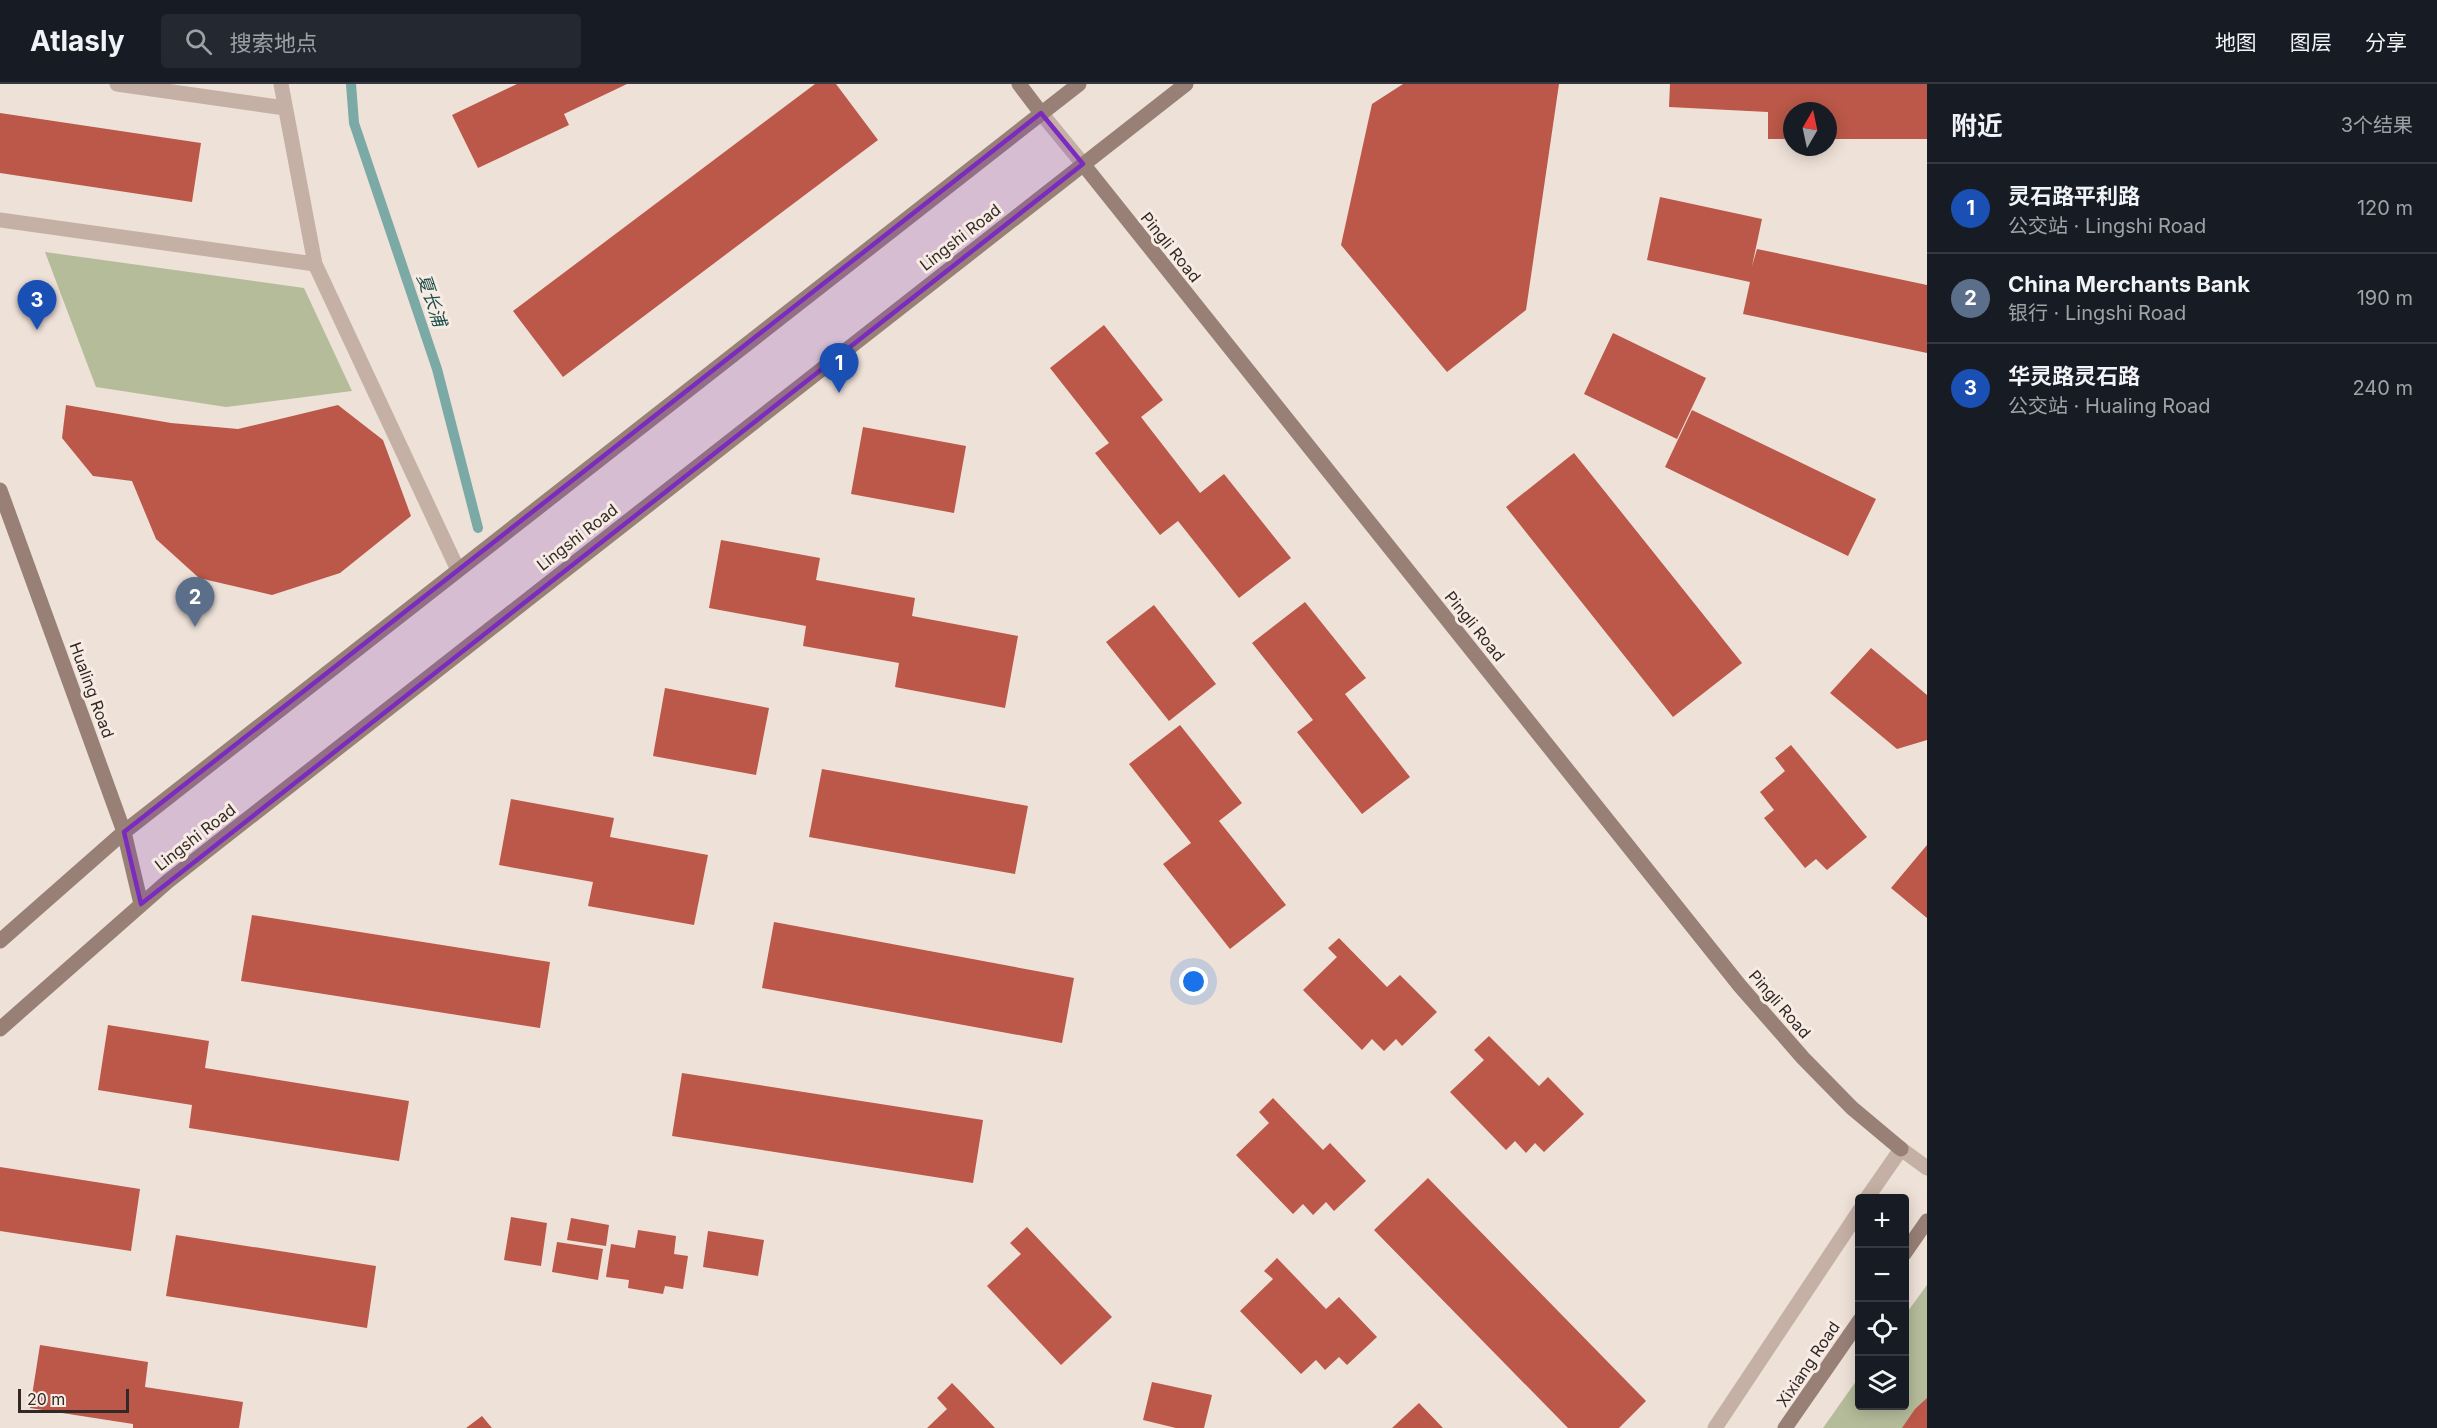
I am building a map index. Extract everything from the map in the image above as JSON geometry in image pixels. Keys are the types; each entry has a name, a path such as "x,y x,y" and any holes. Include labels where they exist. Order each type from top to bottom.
{"main road":[{"name":"Pingli Road","path":"1019,84 1041,113"},
{"path":"0,941 124,832 1079,84"},
{"name":"Lingshi Road","path":"0,1029 166,882 1186,84"},
{"name":"Pingli Road","path":"1083,164 1740,986 1803,1058 1852,1108 1901,1149"},
{"name":"Hualing Road","path":"0,490 124,832 141,904"},
{"path":"1909,1248 1927,1221"},
{"name":"Xixiang Road","path":"1785,1428 1855,1327"}],"street":[{"path":"117,84 285,108"},
{"path":"281,84 315,264 458,570"},
{"name":"Pingli Road","path":"1041,113 1083,164"},
{"path":"0,220 315,264"},
{"path":"1871,1194 1901,1149"},
{"name":"Pingli Road","path":"1901,1149 1927,1168"},
{"path":"1715,1428 1855,1218"}],"highlighted area":[{"path":"1041,113 1083,164 141,904 124,832"}],"green space":[{"path":"45,252 304,288 352,391 226,407 96,387"},
{"path":"1927,1285 1927,1428 1823,1428 1855,1383 1855,1410 1909,1410 1909,1310"}],"building":[{"path":"517,84 627,84 564,114 569,125 478,168 452,115"},
{"path":"815,84 836,84 878,140 563,377 513,311"},
{"path":"1403,84 1559,84 1526,310 1447,372 1341,245 1372,104"},
{"path":"1670,84 1927,84 1927,139 1837,139 1837,102 1783,102 1783,139 1768,139 1768,112 1669,107"},
{"path":"0,113 201,143 192,202 0,173"},
{"path":"1660,197 1762,219 1752,266 1757,249 1927,285 1927,353 1743,314 1750,282 1647,260"},
{"path":"1104,325 1163,400 1141,417 1200,493 1224,474 1291,558 1239,598 1178,521 1160,535 1095,453 1109,443 1050,368"},
{"path":"1613,333 1706,378 1677,439 1584,394"},
{"path":"66,405 171,423 238,429 338,405 383,440 411,516 340,573 272,595 199,578 156,539 132,481 93,476 62,438"},
{"path":"1692,410 1876,499 1848,556 1665,467"},
{"path":"863,427 966,446 954,513 851,494"},
{"path":"1574,453 1742,663 1673,717 1506,507"},
{"path":"721,540 820,558 816,580 915,598 912,616 1018,636 1005,708 895,687 899,663 803,646 806,626 709,608"},
{"path":"1305,602 1366,678 1345,694 1410,777 1362,814 1297,732 1313,720 1252,643"},
{"path":"1154,605 1216,684 1169,721 1106,642"},
{"path":"1871,648 1927,695 1927,740 1897,749 1830,693"},
{"path":"665,688 769,708 756,775 653,756"},
{"path":"1180,725 1242,803 1219,821 1286,905 1230,949 1163,864 1191,843 1129,764"},
{"path":"1791,745 1867,837 1827,870 1816,859 1805,868 1764,818 1774,810 1760,792 1785,771 1775,758"},
{"path":"822,769 1028,806 1015,874 809,837"},
{"path":"511,799 614,818 610,837 708,855 694,925 588,906 593,882 499,865"},
{"path":"1927,845 1927,918 1891,888"},
{"path":"252,915 550,962 540,1028 241,981"},
{"path":"774,922 1074,978 1062,1043 762,988"},
{"path":"1339,938 1387,987 1400,975 1437,1012 1402,1046 1396,1039 1384,1051 1372,1039 1362,1050 1303,990 1337,957 1328,948"},
{"path":"108,1025 209,1041 205,1068 409,1101 399,1161 189,1128 192,1105 98,1090"},
{"path":"1489,1036 1539,1086 1548,1077 1584,1114 1544,1152 1535,1143 1526,1153 1515,1141 1506,1150 1450,1092 1484,1060 1474,1050"},
{"path":"682,1073 983,1120 973,1183 672,1136"},
{"path":"1273,1098 1323,1150 1330,1143 1366,1181 1334,1211 1326,1202 1313,1215 1303,1204 1293,1214 1236,1155 1269,1123 1259,1112"},
{"path":"0,1167 140,1189 131,1251 0,1231"},
{"path":"1428,1178 1646,1401 1619,1428 1568,1428 1374,1230"},
{"path":"511,1217 547,1223 541,1266 504,1260"},
{"path":"571,1218 609,1225 606,1246 567,1240"},
{"path":"1027,1227 1112,1317 1061,1365 987,1286 1021,1254 1010,1243"},
{"path":"638,1230 676,1236 674,1254 688,1256 683,1289 665,1286 663,1294 628,1288 629,1280 606,1277 611,1244 635,1248"},
{"path":"708,1231 764,1240 758,1276 703,1267"},
{"path":"176,1235 376,1266 367,1328 166,1296"},
{"path":"557,1242 603,1249 598,1280 552,1272"},
{"path":"1277,1258 1326,1309 1339,1297 1377,1337 1347,1365 1339,1357 1325,1370 1316,1360 1301,1374 1240,1311 1273,1279 1264,1271"},
{"path":"40,1345 148,1362 145,1387 243,1402 239,1428 133,1428 133,1424 30,1408"},
{"path":"1152,1382 1212,1395 1204,1428 1176,1428 1143,1420"},
{"path":"952,1383 995,1428 927,1428 947,1409 937,1398"},
{"path":"1927,1398 1927,1428 1902,1428 1915,1409"},
{"path":"1419,1403 1443,1428 1392,1428"},
{"path":"482,1416 492,1428 466,1428"}],"waterway":[{"name":"夏长浦","path":"351,84 354,123 437,369 478,528"}],"place":[{"name":"华灵路灵石路","path":"37,330"},
{"name":"灵石路平利路","path":"839,393"},
{"name":"China Merchants Bank","path":"195,627"}]}
